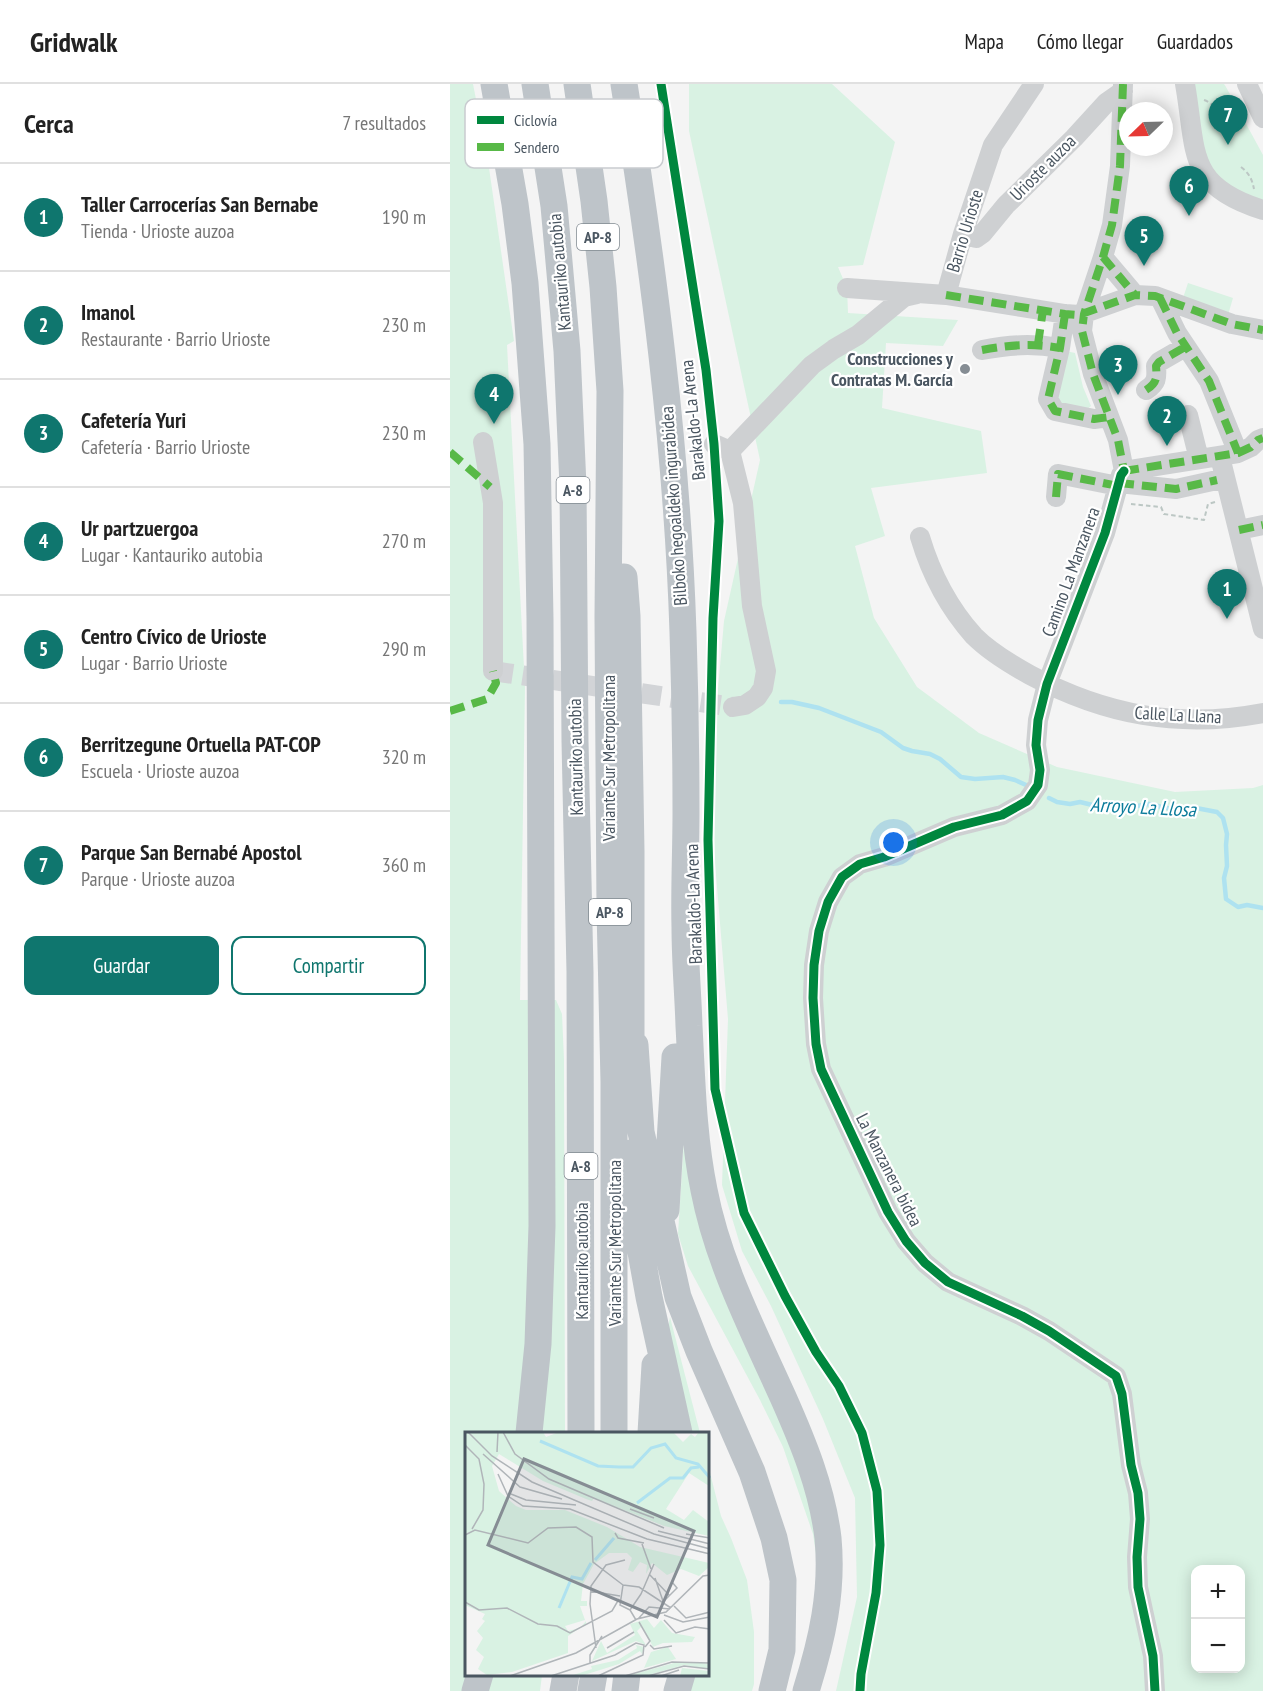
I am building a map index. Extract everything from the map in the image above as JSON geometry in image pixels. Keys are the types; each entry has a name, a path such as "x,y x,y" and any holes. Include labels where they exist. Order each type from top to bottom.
{"highway":[{"path":"494,84 497,99"},
{"name":"Kantauriko autobia","path":"535,84 538,99"},
{"name":"Variante Sur Metropolitana","path":"577,84 579,99"},
{"name":"Bilboko hegoaldeko ingurabidea","path":"624,84 626,99"},
{"path":"509,168 525,284 537,444 540,618 542,1226 538,1344 528,1432"},
{"name":"Kantauriko autobia","path":"548,168 567,351 573,486 580,972 582,1432"},
{"name":"Variante Sur Metropolitana","path":"589,168 603,287 610,391 608,639 609,898 614,1129 614,1432"},
{"name":"Bilboko hegoaldeko ingurabidea","path":"638,168 656,300 678,543 683,629 686,796 685,931"},
{"path":"610,391 627,616 632,851 630,1130 632,1179 645,1274 679,1432"},
{"path":"651,1431 685,931"},
{"path":"685,931 693,1104 704,1193 719,1248 739,1302 805,1449 820,1496 828,1538 828,1585 824,1628 806,1691"},
{"path":"632,993 641,1132 678,1298 752,1472 774,1538 783,1580 782,1650 772,1691"},
{"path":"475,1691 479,1676"},
{"path":"563,1691 566,1676"},
{"path":"591,1691 594,1676"},
{"path":"625,1691 627,1676"},
{"path":"677,1691 681,1676"}],"street":[{"name":"Barrio Urioste","path":"1034,84 993,145 963,234 946,295 1043,310 1077,320"},
{"path":"1185,84 1196,156 1202,171 1218,189 1233,199 1258,208"},
{"path":"1247,84 1263,118"},
{"name":"Urioste auzoa","path":"963,234 976,238 983,233 1006,205 1106,103 1117,86"},
{"name":"Urioste auzoa","path":"1103,257 1112,225 1120,166 1117,86"},
{"path":"1109,417 1094,420 1055,411 1048,399 1060,348 1077,320 1103,257 1135,295"},
{"path":"847,288 946,295"},
{"path":"733,707 745,705 756,697 763,688 766,671 752,606 743,503 722,447 812,365 834,349 858,336 904,297 918,294"},
{"path":"1077,320 1135,295 1160,298 1232,324 1263,330"},
{"path":"1160,298 1185,347 1209,381 1247,449 1231,498 1262,623"},
{"path":"1038,344 1043,310"},
{"path":"1077,320 1091,367 1118,440 1122,486"},
{"path":"982,350 1020,344 1060,348"},
{"path":"1146,390 1155,384 1156,366 1159,362 1185,347"},
{"path":"1188,415 1199,459"},
{"path":"483,442 493,503 493,671"},
{"path":"1122,486 1199,459 1247,449"},
{"path":"1056,497 1058,474 1122,486 1176,489 1217,480"},
{"name":"Camino La Manzanera","path":"1047,684 1122,486"},
{"path":"1239,530 1263,525"},
{"name":"Calle La Llana","path":"920,537 928,565 938,586 975,637 999,657 1047,684 1115,710 1159,718 1204,720 1240,718 1263,713"},
{"name":"La Manzanera bidea","path":"1047,684 1038,720 1036,745 1041,770 1038,785 1027,801 1002,815 954,827 860,864 842,877 828,903 819,931 814,976 816,1044 821,1069 888,1212 906,1241 925,1263 948,1282 1049,1331 1116,1376 1122,1394 1131,1465 1138,1493 1140,1519 1137,1557 1138,1587 1153,1656 1155,1691"}],"path":[{"path":"1189,106 1200,99 1213,104 1219,113 1224,136"},
{"path":"1241,167 1252,180 1258,208"},
{"path":"1122,486 1161,507 1164,514 1204,520 1208,504 1231,498"}],"green space":[{"path":"450,84 473,84 476,99 465,99 465,168 489,168 514,341 507,345 525,687 520,1000 556,1000 562,1014 565,1432 465,1432 465,1676 542,1676 540,1691 450,1691"},
{"path":"689,84 832,84 895,142 863,265 838,267 847,288 848,313 958,320 943,346 886,343 882,408 981,431 987,473 871,488 885,536 855,546 874,618 917,687 979,733 1057,767 1175,792 1253,788 1263,785 1263,1691 836,1691 857,1597 855,1498 823,1419 771,1306 742,1251 722,1185 728,1019 709,791 724,621 760,460 689,131"},
{"path":"1191,84 1224,84 1226,87 1263,155 1263,203 1235,192 1207,165"},
{"path":"1188,283 1233,298 1228,315 1182,301"},
{"path":"1066,351 1075,353 1083,387 1091,406 1086,410 1060,405 1055,397"},
{"path":"685,1124 812,1498 818,1568 813,1534 783,1447 688,1266 678,1234"},
{"path":"670,1317 700,1432 687,1432 666,1338"},
{"path":"710,1473 721,1516 747,1580 754,1632 754,1684 752,1691 687,1691 690,1676 710,1676"}],"waterway":[{"name":"Arroyo La Llosa","path":"781,702 819,708 881,732 903,748 930,754 940,759 961,777 975,779 1003,777 1026,785"},
{"name":"Arroyo La Llosa","path":"1049,798 1057,802 1070,804 1080,802 1105,808 1120,809 1149,804 1176,810 1196,808 1217,812 1223,818 1227,834 1227,866 1224,878 1226,899 1238,907 1247,905 1263,908"}],"tunnel":[{"path":"493,671 733,707"}],"marked path":[{"path":"1123,84 1120,166 1112,225 1084,314 1082,331 1093,374 1118,440 1124,471"},
{"path":"1103,257 1135,295"},
{"path":"946,295 1079,315 1135,295 1155,296 1232,324 1263,330"},
{"path":"1160,298 1177,333 1209,381 1238,453"},
{"path":"1038,344 1043,310"},
{"path":"1065,314 1048,399 1055,411 1094,419 1109,417"},
{"path":"982,350 1021,345 1060,348"},
{"path":"1146,390 1156,380 1156,366 1159,362 1185,347"},
{"path":"1124,471 1238,453 1263,438"},
{"path":"450,452 490,487"},
{"path":"1056,497 1058,474 1118,486"},
{"path":"1119,483 1176,489 1217,480"},
{"path":"1239,530 1263,525"},
{"path":"450,711 487,699 496,683 493,671"}],"cycle path":[{"name":"Barakaldo-La Arena","path":"661,84 706,370 719,521 713,618 708,840 715,1089 744,1213 785,1296 816,1352 839,1386 862,1433 877,1491 880,1545 876,1593 860,1691"},
{"path":"1124,471 1105,533 1047,684 1038,720 1036,745 1040,770 1038,785 1027,801 1002,815 954,827 884,857 860,864 842,877 828,902 819,931 814,965 813,998 816,1044 821,1069 888,1212 906,1241 925,1263 948,1282 1049,1331 1116,1376 1122,1394 1131,1465 1138,1493 1140,1519 1137,1557 1138,1587 1153,1656 1155,1691"}],"place":[{"name":"Parque San Bernabé Apostol","path":"1228,145"},
{"name":"Berritzegune Ortuella PAT-COP","path":"1189,216"},
{"name":"Centro Cívico de Urioste","path":"1144,266"},
{"name":"Construcciones y Contratas M. García","path":"965,369"},
{"name":"Cafetería Yuri","path":"1118,395"},
{"name":"Ur partzuergoa","path":"494,424"},
{"name":"Imanol","path":"1167,446"},
{"name":"Taller Carrocerías San Bernabe","path":"1227,619"}]}
